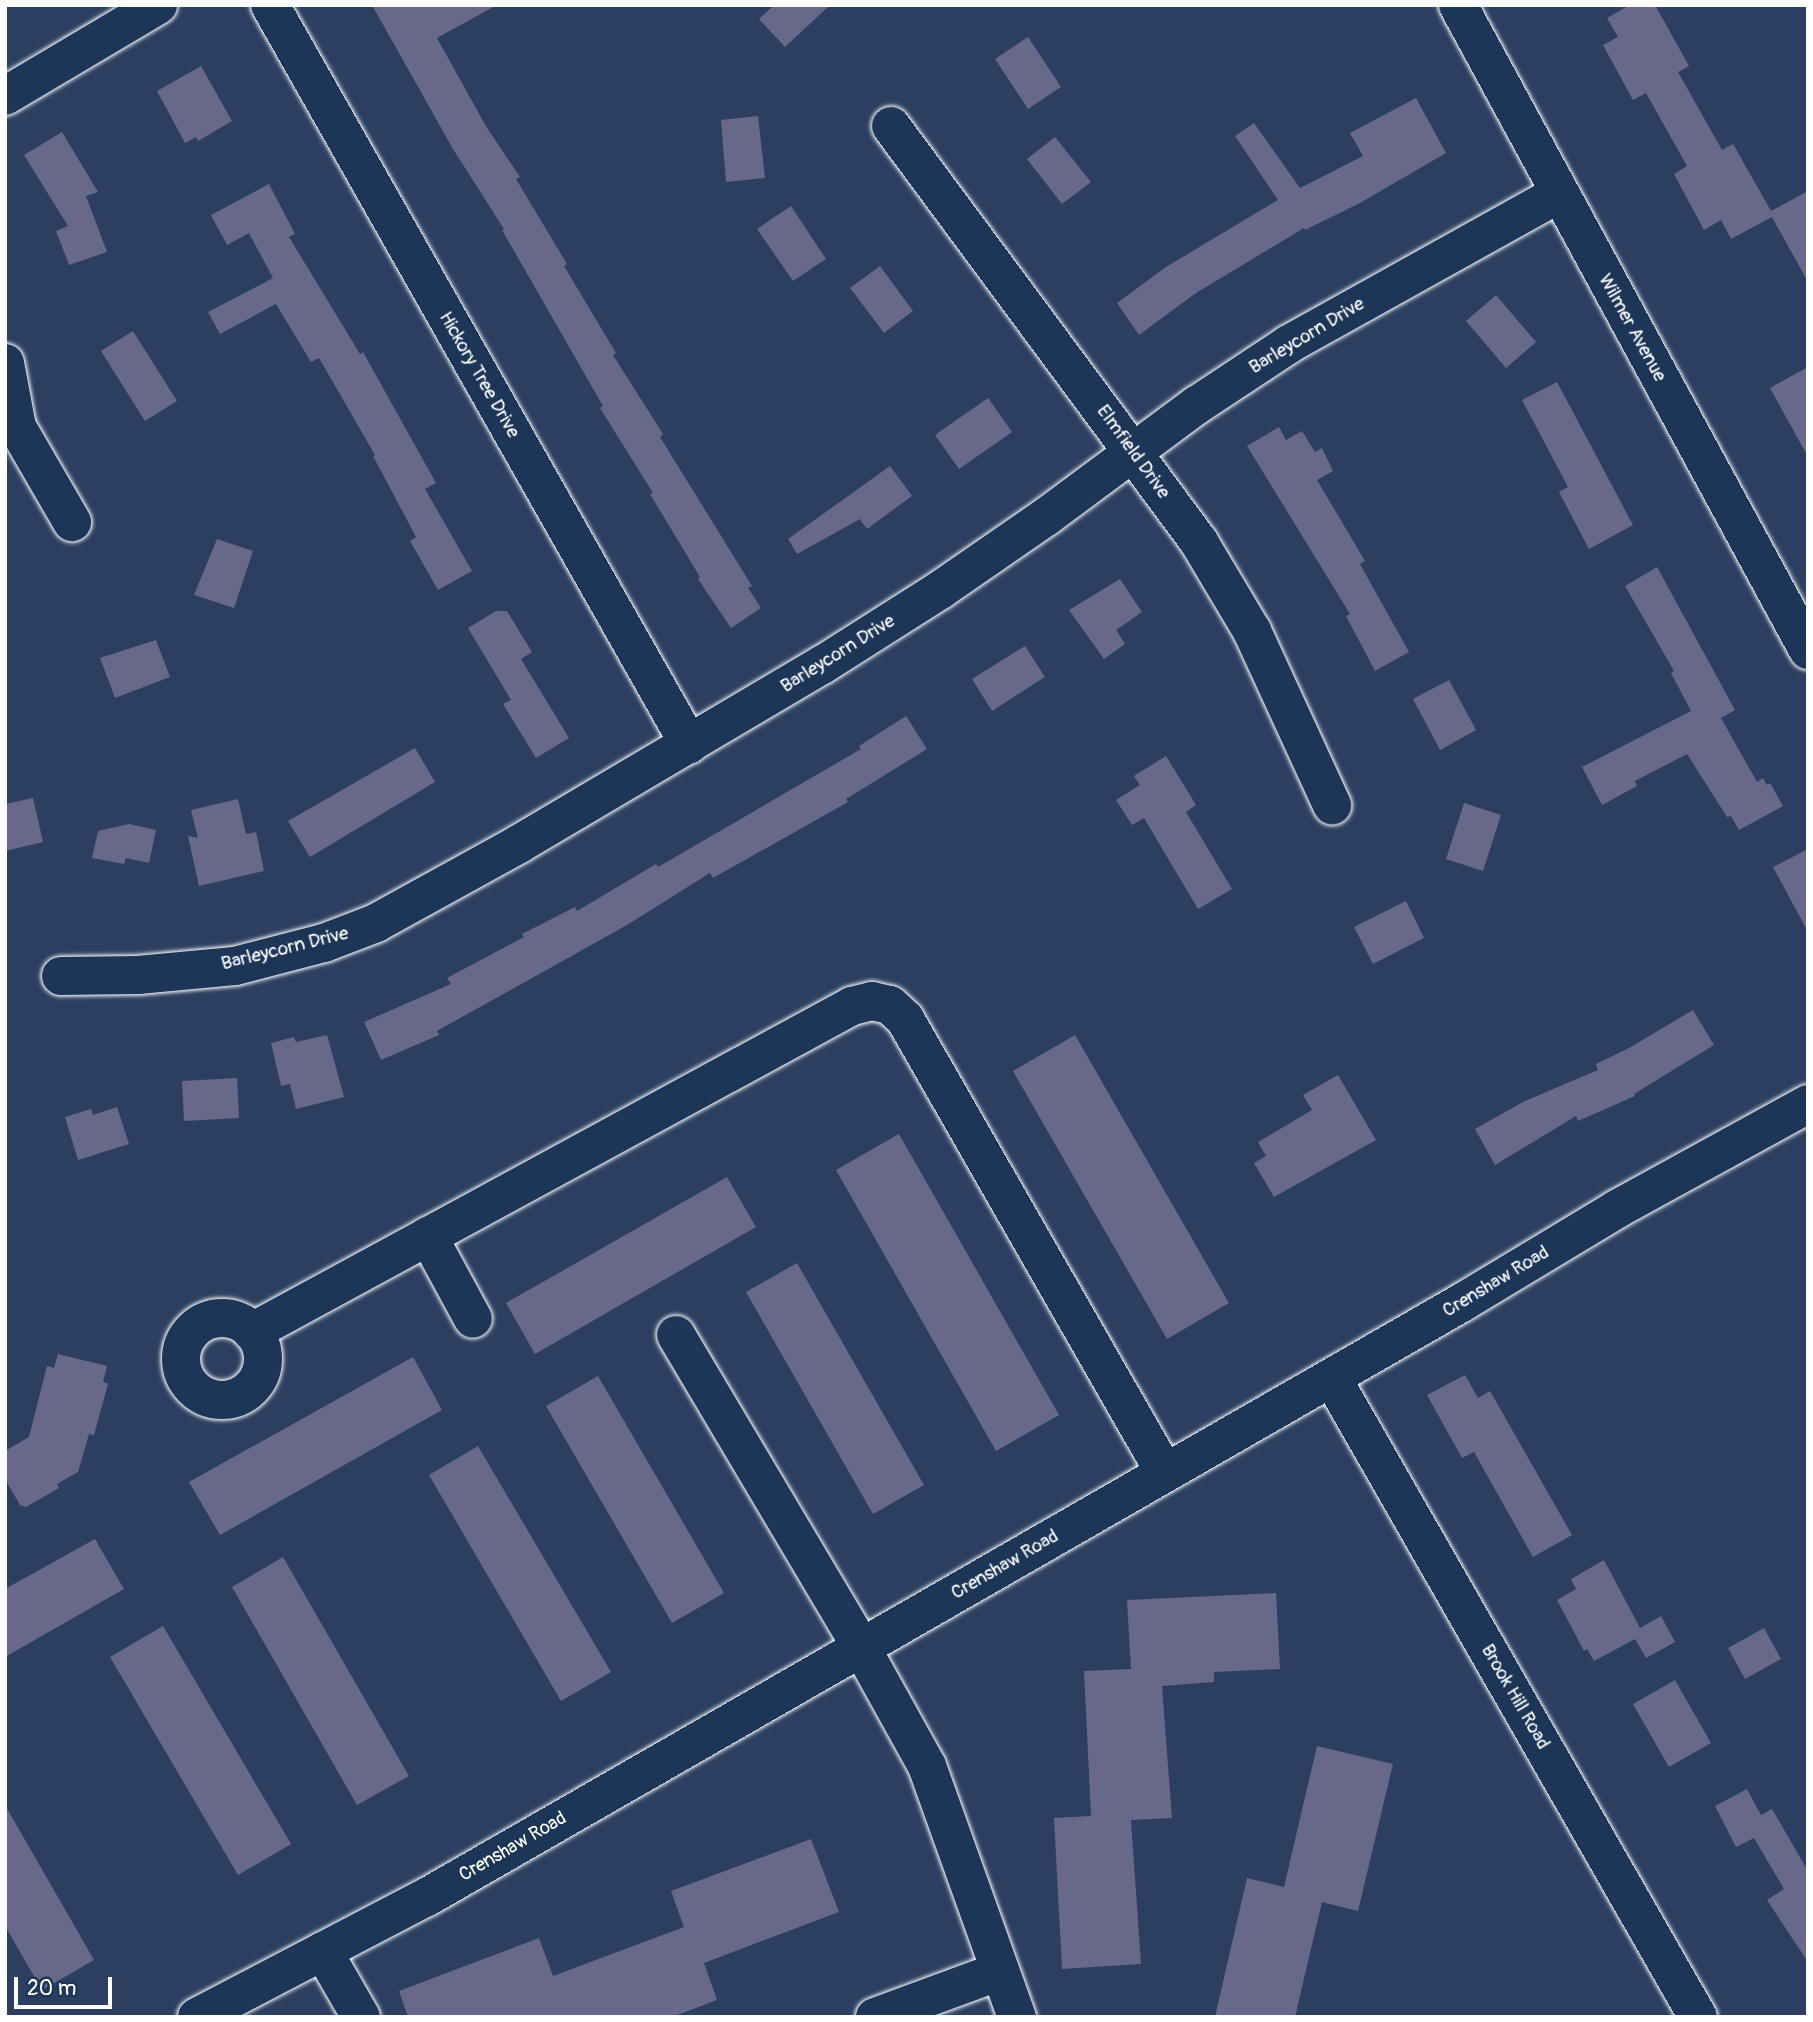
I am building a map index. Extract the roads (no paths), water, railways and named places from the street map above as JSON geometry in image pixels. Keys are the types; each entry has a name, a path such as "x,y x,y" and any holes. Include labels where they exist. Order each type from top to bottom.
{"street":[{"path":"5,96 158,5"},
{"name":"Hickory Tree Drive","path":"270,5 689,744"},
{"name":"Wilmer Avenue","path":"1458,5 1808,650"},
{"name":"Elmfield Drive","path":"891,127 1199,542 1236,600 1332,805"},
{"name":"Barleycorn Drive","path":"61,976 138,975 235,966 324,943 376,923 689,744 940,590 1046,517 1133,451 1289,344 1559,194"},
{"path":"5,363 17,427 72,522"},
{"path":"252,1332 852,1006 872,1001 890,1004 905,1019 1165,1473"},
{"name":"Crenshaw Road","path":"197,2017 427,1897 1332,1378 1617,1209 1808,1104"},
{"path":"428,1236 473,1319"},
{"path":"676,1335 861,1647 927,1766 1017,2017"},
{"name":"Brook Hill Road","path":"1332,1378 1698,2017"},
{"path":"323,1951 361,2017"},
{"path":"875,2017 1000,1971"}]}
